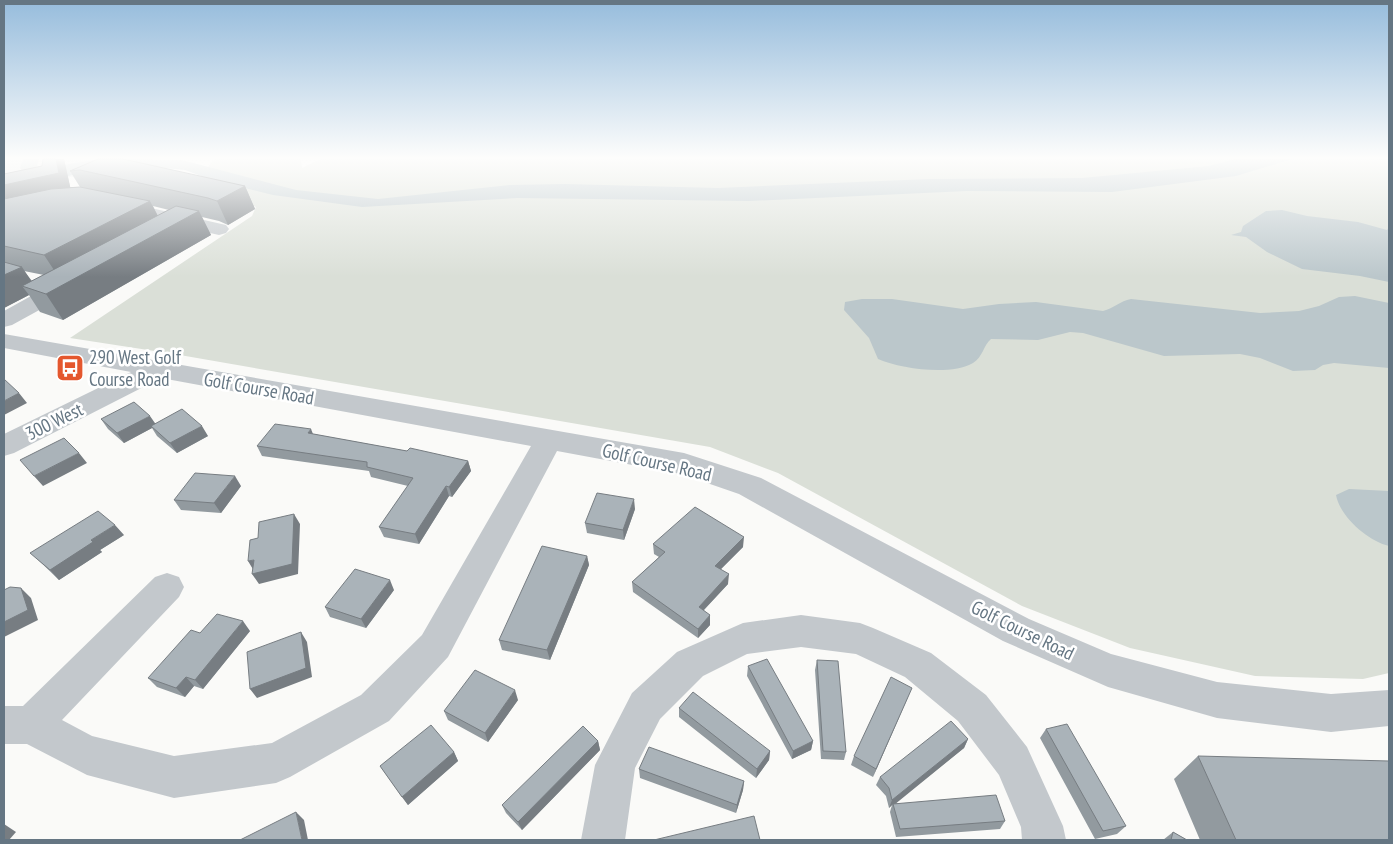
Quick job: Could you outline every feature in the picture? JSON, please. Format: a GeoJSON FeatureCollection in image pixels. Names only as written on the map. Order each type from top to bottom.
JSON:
{"type":"FeatureCollection","features":[{"type":"Feature","properties":{"kind":"street"},"geometry":{"type":"LineString","coordinates":[[102,203],[219,229]]}},
{"type":"Feature","properties":{"kind":"street"},"geometry":{"type":"LineString","coordinates":[[158,236],[184,222]]}},
{"type":"Feature","properties":{"kind":"street"},"geometry":{"type":"LineString","coordinates":[[5,337],[71,284],[37,282]]}},
{"type":"Feature","properties":{"kind":"street","name":"Golf Course Road"},"geometry":{"type":"LineString","coordinates":[[5,337],[158,370],[684,464],[750,486],[1016,630],[1108,670],[1218,700],[1331,713],[1389,708]]}},
{"type":"Feature","properties":{"kind":"street","name":"300 West"},"geometry":{"type":"LineString","coordinates":[[4,446],[158,370]]}},
{"type":"Feature","properties":{"kind":"street"},"geometry":{"type":"LineString","coordinates":[[167,587],[17,725],[87,755],[174,777],[276,763],[375,708],[435,646],[549,439]]}},
{"type":"Feature","properties":{"kind":"street"},"geometry":{"type":"LineString","coordinates":[[603,840],[615,765],[646,706],[690,664],[743,639],[800,630],[860,639],[918,665],[972,708],[1013,761],[1042,826],[1044,840]]}},
{"type":"Feature","properties":{"kind":"shaded area"},"geometry":{"type":"Polygon","coordinates":[[[234,198],[1389,198],[1389,673],[1363,679],[1255,676],[1130,648],[1022,606],[778,473],[710,447],[174,354],[70,338],[252,216],[256,207],[234,198]]]}},
{"type":"Feature","properties":{"kind":"shaded area"},"geometry":{"type":"Polygon","coordinates":[[[298,198],[510,198],[362,207],[298,198]]]}},
{"type":"Feature","properties":{"kind":"shaded area"},"geometry":{"type":"Polygon","coordinates":[[[547,198],[806,198],[749,201],[547,198]]]}},
{"type":"Feature","properties":{"kind":"shaded area"},"geometry":{"type":"Polygon","coordinates":[[[1282,210],[1307,216],[1358,222],[1387,230],[1389,227],[1389,282],[1360,276],[1302,269],[1267,252],[1246,237],[1231,235],[1241,232],[1243,226],[1266,211],[1282,210]]]}},
{"type":"Feature","properties":{"kind":"shaded area"},"geometry":{"type":"Polygon","coordinates":[[[1355,296],[1389,303],[1389,368],[1334,363],[1323,365],[1315,370],[1293,371],[1260,358],[1240,354],[1164,356],[1083,333],[1070,332],[1038,340],[991,339],[979,358],[973,363],[952,369],[926,370],[899,366],[878,359],[869,338],[844,310],[845,302],[862,299],[892,299],[963,309],[999,304],[1036,302],[1103,311],[1131,299],[1260,313],[1299,311],[1319,306],[1339,297],[1355,296]]]}},
{"type":"Feature","properties":{"kind":"shaded area"},"geometry":{"type":"Polygon","coordinates":[[[1349,489],[1389,491],[1389,546],[1372,539],[1356,527],[1343,512],[1336,495],[1349,489]]]}},
{"type":"Feature","properties":{"kind":"building"},"geometry":{"type":"Polygon","coordinates":[[[137,198],[150,201],[44,255],[4,246],[4,199],[137,198]]]}},
{"type":"Feature","properties":{"kind":"building"},"geometry":{"type":"Polygon","coordinates":[[[209,198],[222,198],[217,201],[209,198]]]}},
{"type":"Feature","properties":{"kind":"building"},"geometry":{"type":"Polygon","coordinates":[[[176,206],[199,211],[46,294],[22,286],[176,206]]]}},
{"type":"Feature","properties":{"kind":"building"},"geometry":{"type":"Polygon","coordinates":[[[4,262],[22,267],[4,275],[4,262]]]}},
{"type":"Feature","properties":{"kind":"building"},"geometry":{"type":"Polygon","coordinates":[[[4,379],[19,393],[4,401],[4,379]]]}},
{"type":"Feature","properties":{"kind":"building"},"geometry":{"type":"Polygon","coordinates":[[[134,402],[150,416],[117,433],[101,419],[134,402]]]}},
{"type":"Feature","properties":{"kind":"building"},"geometry":{"type":"Polygon","coordinates":[[[182,409],[202,426],[170,443],[151,426],[182,409]]]}},
{"type":"Feature","properties":{"kind":"building"},"geometry":{"type":"Polygon","coordinates":[[[275,424],[311,429],[308,433],[407,451],[410,448],[468,461],[449,487],[446,486],[415,534],[379,527],[413,478],[367,467],[367,462],[257,446],[275,424]]]}},
{"type":"Feature","properties":{"kind":"building"},"geometry":{"type":"Polygon","coordinates":[[[64,438],[79,453],[34,476],[20,460],[64,438]]]}},
{"type":"Feature","properties":{"kind":"building"},"geometry":{"type":"Polygon","coordinates":[[[195,473],[235,476],[214,503],[174,500],[195,473]]]}},
{"type":"Feature","properties":{"kind":"building"},"geometry":{"type":"Polygon","coordinates":[[[597,493],[634,499],[623,530],[585,523],[597,493]]]}},
{"type":"Feature","properties":{"kind":"building"},"geometry":{"type":"Polygon","coordinates":[[[695,507],[744,537],[715,566],[729,574],[699,607],[710,615],[698,629],[632,582],[665,552],[653,544],[695,507]]]}},
{"type":"Feature","properties":{"kind":"building"},"geometry":{"type":"Polygon","coordinates":[[[98,511],[115,525],[50,570],[30,553],[98,511]]]}},
{"type":"Feature","properties":{"kind":"building"},"geometry":{"type":"Polygon","coordinates":[[[294,514],[292,564],[252,574],[254,560],[248,561],[250,540],[258,538],[259,522],[294,514]]]}},
{"type":"Feature","properties":{"kind":"building"},"geometry":{"type":"Polygon","coordinates":[[[542,546],[587,556],[547,650],[499,640],[542,546]]]}},
{"type":"Feature","properties":{"kind":"building"},"geometry":{"type":"Polygon","coordinates":[[[355,569],[390,580],[361,619],[325,607],[355,569]]]}},
{"type":"Feature","properties":{"kind":"building"},"geometry":{"type":"Polygon","coordinates":[[[10,587],[21,588],[28,610],[4,622],[4,590],[10,587]]]}},
{"type":"Feature","properties":{"kind":"building"},"geometry":{"type":"Polygon","coordinates":[[[217,614],[243,621],[195,680],[186,677],[176,688],[148,678],[191,630],[200,633],[217,614]]]}},
{"type":"Feature","properties":{"kind":"building"},"geometry":{"type":"Polygon","coordinates":[[[301,632],[306,668],[250,689],[247,652],[301,632]]]}},
{"type":"Feature","properties":{"kind":"building"},"geometry":{"type":"Polygon","coordinates":[[[767,659],[813,741],[793,751],[748,666],[767,659]]]}},
{"type":"Feature","properties":{"kind":"building"},"geometry":{"type":"Polygon","coordinates":[[[817,660],[838,661],[846,752],[823,751],[817,660]]]}},
{"type":"Feature","properties":{"kind":"building"},"geometry":{"type":"Polygon","coordinates":[[[475,670],[515,690],[485,733],[444,711],[475,670]]]}},
{"type":"Feature","properties":{"kind":"building"},"geometry":{"type":"Polygon","coordinates":[[[891,677],[912,688],[876,769],[854,756],[891,677]]]}},
{"type":"Feature","properties":{"kind":"building"},"geometry":{"type":"Polygon","coordinates":[[[693,692],[770,751],[757,769],[679,708],[693,692]]]}},
{"type":"Feature","properties":{"kind":"building"},"geometry":{"type":"Polygon","coordinates":[[[951,721],[968,739],[892,800],[889,788],[880,777],[951,721]]]}},
{"type":"Feature","properties":{"kind":"building"},"geometry":{"type":"Polygon","coordinates":[[[1067,724],[1126,826],[1103,831],[1046,729],[1067,724]]]}},
{"type":"Feature","properties":{"kind":"building"},"geometry":{"type":"Polygon","coordinates":[[[431,725],[454,752],[402,797],[380,766],[431,725]]]}},
{"type":"Feature","properties":{"kind":"building"},"geometry":{"type":"Polygon","coordinates":[[[583,726],[598,741],[518,822],[502,805],[583,726]]]}},
{"type":"Feature","properties":{"kind":"building"},"geometry":{"type":"Polygon","coordinates":[[[649,747],[744,781],[737,805],[639,769],[649,747]]]}},
{"type":"Feature","properties":{"kind":"building"},"geometry":{"type":"Polygon","coordinates":[[[1198,756],[1389,761],[1389,840],[1236,840],[1198,756]]]}},
{"type":"Feature","properties":{"kind":"building"},"geometry":{"type":"Polygon","coordinates":[[[996,795],[1005,821],[900,829],[893,804],[996,795]]]}},
{"type":"Feature","properties":{"kind":"building"},"geometry":{"type":"Polygon","coordinates":[[[296,812],[302,840],[240,840],[296,812]]]}},
{"type":"Feature","properties":{"kind":"building"},"geometry":{"type":"Polygon","coordinates":[[[754,816],[760,840],[654,840],[754,816]]]}},
{"type":"Feature","properties":{"kind":"building"},"geometry":{"type":"Polygon","coordinates":[[[1173,832],[1187,840],[1171,840],[1173,832]]]}},
{"type":"Feature","properties":{"kind":"place","name":"290 West Golf Course Road"},"geometry":{"type":"Point","coordinates":[70,368]}}]}
